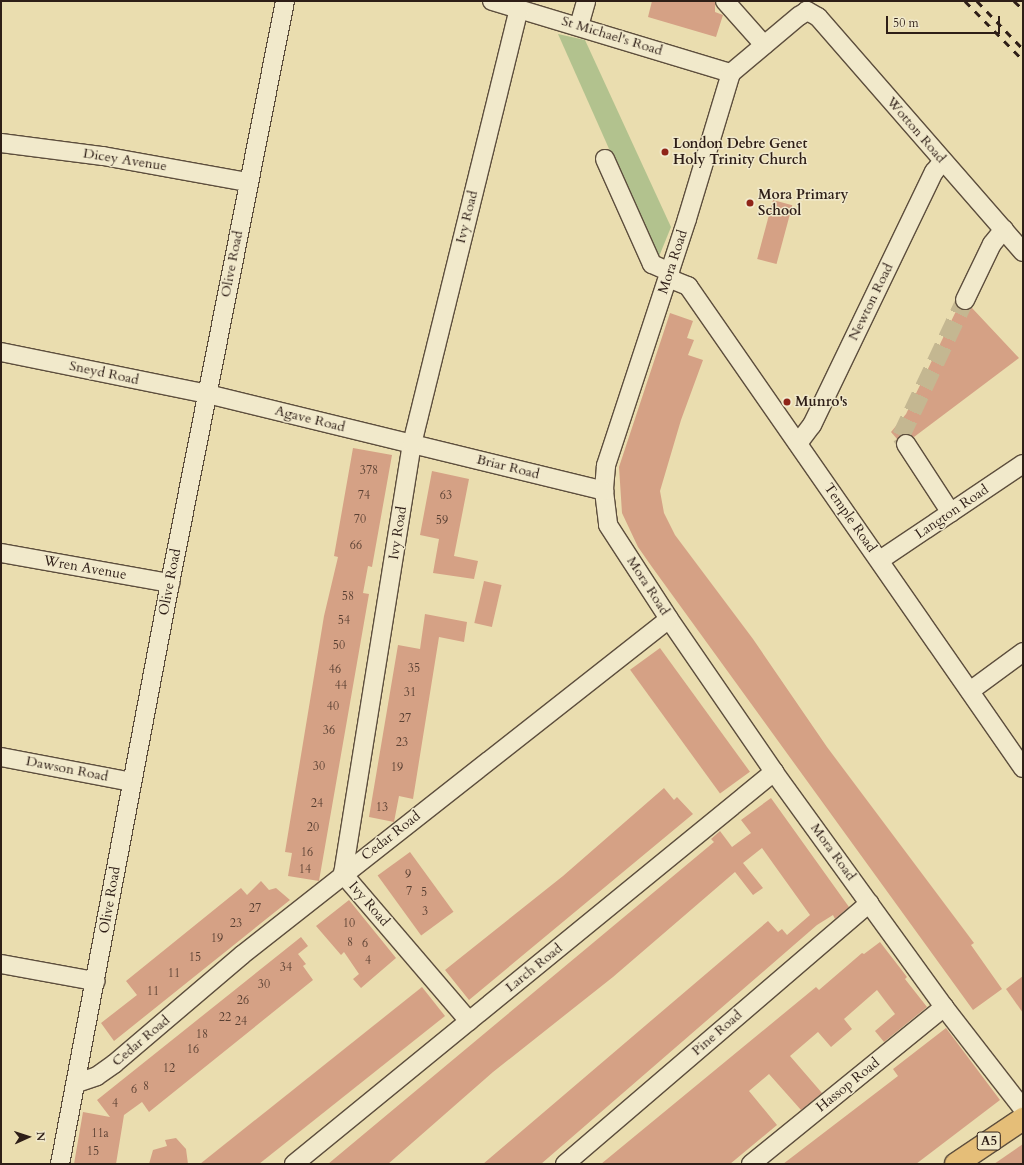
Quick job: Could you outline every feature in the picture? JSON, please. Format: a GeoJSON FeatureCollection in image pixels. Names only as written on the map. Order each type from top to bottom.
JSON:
{"type":"FeatureCollection","features":[{"type":"Feature","properties":{"kind":"main road","name":"A5"},"geometry":{"type":"LineString","coordinates":[[956,1164],[1023,1119]]}},
{"type":"Feature","properties":{"kind":"street","name":"Olive Road"},"geometry":{"type":"LineString","coordinates":[[60,1164],[77,1083],[170,583],[284,1]]}},
{"type":"Feature","properties":{"kind":"street","name":"St Michael's Road"},"geometry":{"type":"LineString","coordinates":[[492,1],[731,73]]}},
{"type":"Feature","properties":{"kind":"street"},"geometry":{"type":"LineString","coordinates":[[579,26],[586,1]]}},
{"type":"Feature","properties":{"kind":"street"},"geometry":{"type":"LineString","coordinates":[[725,1],[764,45],[731,73]]}},
{"type":"Feature","properties":{"kind":"street","name":"Ivy Road"},"geometry":{"type":"LineString","coordinates":[[469,1021],[343,874],[412,444],[519,9]]}},
{"type":"Feature","properties":{"kind":"street","name":"Wotton Road"},"geometry":{"type":"LineString","coordinates":[[764,45],[807,12],[818,17],[1023,252]]}},
{"type":"Feature","properties":{"kind":"street","name":"Mora Road"},"geometry":{"type":"LineString","coordinates":[[731,73],[669,275],[606,466],[604,491],[608,526],[669,619],[774,772],[944,1007],[1023,1109]]}},
{"type":"Feature","properties":{"kind":"street","name":"Dicey Avenue"},"geometry":{"type":"LineString","coordinates":[[1,143],[104,156],[248,182]]}},
{"type":"Feature","properties":{"kind":"street","name":"Temple Road"},"geometry":{"type":"LineString","coordinates":[[605,159],[652,264],[688,286],[748,374],[799,442],[1023,768]]}},
{"type":"Feature","properties":{"kind":"street","name":"Newton Road"},"geometry":{"type":"LineString","coordinates":[[799,442],[812,424],[934,172],[943,161]]}},
{"type":"Feature","properties":{"kind":"street"},"geometry":{"type":"LineString","coordinates":[[965,300],[992,244],[1004,229]]}},
{"type":"Feature","properties":{"kind":"street","name":"Sneyd Road"},"geometry":{"type":"LineString","coordinates":[[1,352],[207,394]]}},
{"type":"Feature","properties":{"kind":"street","name":"Agave Road"},"geometry":{"type":"LineString","coordinates":[[207,394],[412,444]]}},
{"type":"Feature","properties":{"kind":"street","name":"Briar Road"},"geometry":{"type":"LineString","coordinates":[[412,444],[604,491]]}},
{"type":"Feature","properties":{"kind":"street"},"geometry":{"type":"LineString","coordinates":[[906,444],[951,513]]}},
{"type":"Feature","properties":{"kind":"street","name":"Langton Road"},"geometry":{"type":"LineString","coordinates":[[880,560],[1023,464]]}},
{"type":"Feature","properties":{"kind":"street","name":"Wren Avenue"},"geometry":{"type":"LineString","coordinates":[[1,553],[170,583]]}},
{"type":"Feature","properties":{"kind":"street","name":"Cedar Road"},"geometry":{"type":"LineString","coordinates":[[77,1083],[97,1076],[114,1064],[242,955],[343,874],[669,619]]}},
{"type":"Feature","properties":{"kind":"street"},"geometry":{"type":"LineString","coordinates":[[970,691],[1023,652]]}},
{"type":"Feature","properties":{"kind":"street","name":"Dawson Road"},"geometry":{"type":"LineString","coordinates":[[1,757],[132,782]]}},
{"type":"Feature","properties":{"kind":"street","name":"Larch Road"},"geometry":{"type":"LineString","coordinates":[[294,1164],[774,772]]}},
{"type":"Feature","properties":{"kind":"street","name":"Pine Road"},"geometry":{"type":"LineString","coordinates":[[565,1164],[870,903]]}},
{"type":"Feature","properties":{"kind":"street"},"geometry":{"type":"LineString","coordinates":[[1,964],[95,981]]}},
{"type":"Feature","properties":{"kind":"street","name":"Hassop Road"},"geometry":{"type":"LineString","coordinates":[[751,1164],[944,1007]]}},
{"type":"Feature","properties":{"kind":"green space"},"geometry":{"type":"Polygon","coordinates":[[[558,34],[585,40],[671,227],[658,259],[558,34]]]}},
{"type":"Feature","properties":{"kind":"building"},"geometry":{"type":"Polygon","coordinates":[[[652,1],[715,1],[715,12],[723,15],[716,37],[648,17],[652,1]]]}},
{"type":"Feature","properties":{"kind":"building"},"geometry":{"type":"Polygon","coordinates":[[[773,200],[792,205],[777,264],[757,259],[773,200]]]}},
{"type":"Feature","properties":{"kind":"building"},"geometry":{"type":"Polygon","coordinates":[[[958,307],[965,310],[972,308],[1019,358],[914,437],[905,434],[897,439],[891,432],[906,414],[958,307]]]}},
{"type":"Feature","properties":{"kind":"building"},"geometry":{"type":"Polygon","coordinates":[[[670,313],[693,321],[687,338],[694,340],[688,355],[703,360],[681,420],[660,491],[664,513],[675,535],[753,639],[827,747],[974,943],[971,945],[1002,989],[973,1010],[652,567],[638,547],[622,513],[619,467],[670,313]]]}},
{"type":"Feature","properties":{"kind":"building"},"geometry":{"type":"Polygon","coordinates":[[[353,448],[392,455],[372,567],[368,566],[363,593],[369,594],[319,881],[288,876],[292,853],[285,852],[324,616],[338,557],[334,556],[353,448]]]}},
{"type":"Feature","properties":{"kind":"building"},"geometry":{"type":"Polygon","coordinates":[[[432,471],[469,479],[454,556],[478,561],[474,579],[433,573],[439,539],[420,535],[432,471]]]}},
{"type":"Feature","properties":{"kind":"building"},"geometry":{"type":"Polygon","coordinates":[[[484,581],[502,585],[492,627],[474,623],[484,581]]]}},
{"type":"Feature","properties":{"kind":"building"},"geometry":{"type":"Polygon","coordinates":[[[425,614],[467,622],[464,642],[439,637],[413,799],[399,796],[394,822],[369,817],[398,645],[420,649],[425,614]]]}},
{"type":"Feature","properties":{"kind":"building"},"geometry":{"type":"Polygon","coordinates":[[[660,648],[750,772],[720,794],[630,670],[660,648]]]}},
{"type":"Feature","properties":{"kind":"building"},"geometry":{"type":"Polygon","coordinates":[[[664,788],[674,800],[677,797],[693,814],[469,1000],[445,970],[563,876],[664,788]]]}},
{"type":"Feature","properties":{"kind":"building"},"geometry":{"type":"Polygon","coordinates":[[[771,798],[849,907],[835,919],[833,915],[817,925],[541,1164],[483,1164],[768,921],[778,932],[782,929],[787,935],[810,915],[762,848],[743,863],[763,888],[753,895],[735,872],[613,977],[493,1072],[388,1164],[328,1164],[714,842],[711,839],[720,831],[732,847],[751,833],[741,820],[771,798]]]}},
{"type":"Feature","properties":{"kind":"building"},"geometry":{"type":"Polygon","coordinates":[[[410,852],[453,912],[421,935],[378,876],[410,852]]]}},
{"type":"Feature","properties":{"kind":"building"},"geometry":{"type":"Polygon","coordinates":[[[261,881],[269,890],[276,888],[290,900],[114,1041],[101,1023],[137,995],[126,981],[241,888],[247,895],[261,881]]]}},
{"type":"Feature","properties":{"kind":"building"},"geometry":{"type":"Polygon","coordinates":[[[349,900],[396,958],[361,988],[353,979],[359,974],[344,952],[341,955],[316,926],[349,900]]]}},
{"type":"Feature","properties":{"kind":"building"},"geometry":{"type":"Polygon","coordinates":[[[301,937],[308,946],[298,954],[306,964],[303,966],[313,980],[149,1112],[142,1102],[124,1115],[116,1164],[74,1164],[83,1112],[110,1117],[97,1100],[301,937]]]}},
{"type":"Feature","properties":{"kind":"building"},"geometry":{"type":"Polygon","coordinates":[[[880,942],[907,977],[905,979],[927,1007],[884,1042],[875,1031],[895,1014],[877,990],[844,1019],[852,1029],[831,1047],[818,1032],[790,1056],[822,1093],[801,1110],[769,1074],[749,1091],[777,1125],[730,1164],[601,1164],[816,987],[819,990],[862,953],[864,954],[880,942]]]}},
{"type":"Feature","properties":{"kind":"building"},"geometry":{"type":"Polygon","coordinates":[[[1023,976],[1023,1013],[1006,989],[1023,976]]]}},
{"type":"Feature","properties":{"kind":"building"},"geometry":{"type":"Polygon","coordinates":[[[422,987],[445,1016],[259,1164],[200,1164],[422,987]]]}},
{"type":"Feature","properties":{"kind":"building"},"geometry":{"type":"Polygon","coordinates":[[[946,1028],[1000,1100],[916,1164],[783,1164],[898,1076],[893,1069],[946,1028]]]}},
{"type":"Feature","properties":{"kind":"building"},"geometry":{"type":"Polygon","coordinates":[[[176,1138],[186,1149],[188,1164],[149,1164],[153,1150],[167,1146],[165,1140],[176,1138]]]}},
{"type":"Feature","properties":{"kind":"building"},"geometry":{"type":"Polygon","coordinates":[[[1023,1144],[1023,1164],[994,1164],[1023,1144]]]}},
{"type":"Feature","properties":{"kind":"tunnel"},"geometry":{"type":"LineString","coordinates":[[906,444],[901,436],[965,300]]}},
{"type":"Feature","properties":{"kind":"railway"},"geometry":{"type":"LineString","coordinates":[[965,1],[1023,60]]}},
{"type":"Feature","properties":{"kind":"railway"},"geometry":{"type":"LineString","coordinates":[[977,1],[1023,49]]}},
{"type":"Feature","properties":{"kind":"railway"},"geometry":{"type":"LineString","coordinates":[[1014,1],[1023,9]]}},
{"type":"Feature","properties":{"kind":"place","name":"London Debre Genet Holy Trinity Church"},"geometry":{"type":"Point","coordinates":[665,152]}},
{"type":"Feature","properties":{"kind":"place","name":"Mora Primary School"},"geometry":{"type":"Point","coordinates":[750,203]}},
{"type":"Feature","properties":{"kind":"place","name":"Munro's"},"geometry":{"type":"Point","coordinates":[787,402]}}]}
